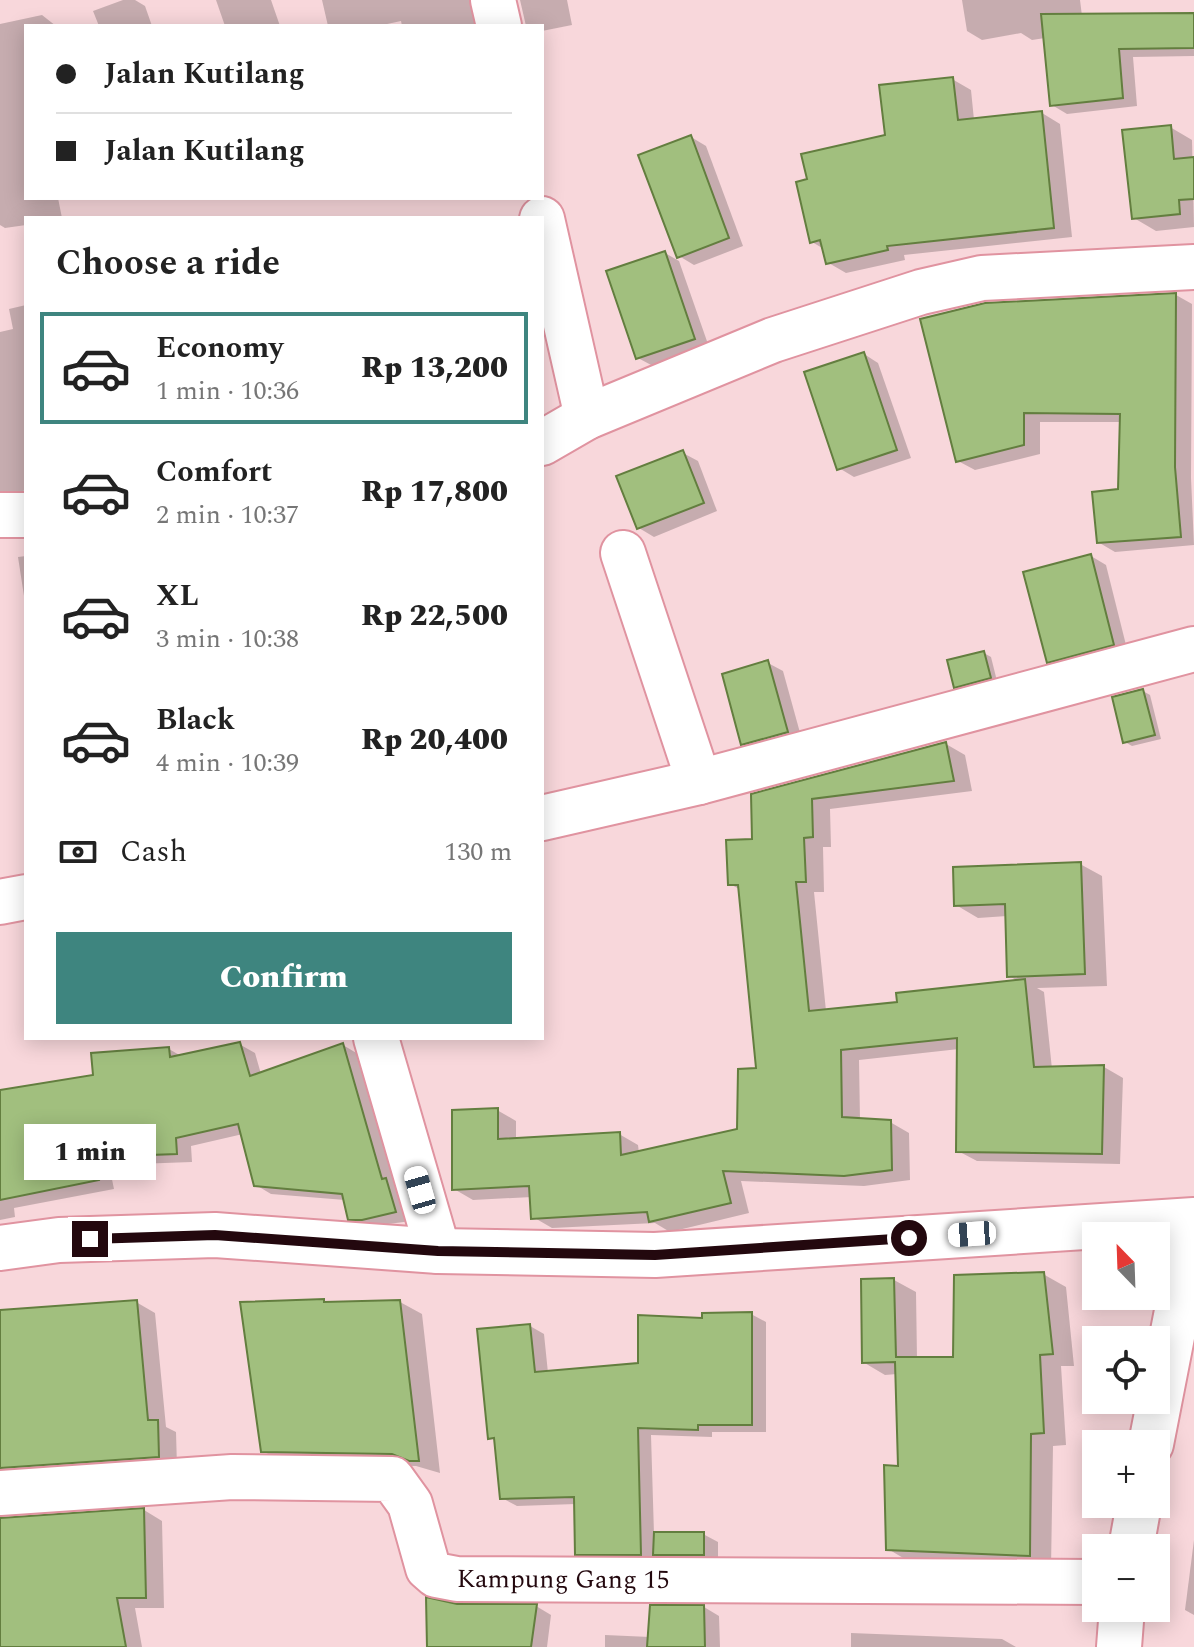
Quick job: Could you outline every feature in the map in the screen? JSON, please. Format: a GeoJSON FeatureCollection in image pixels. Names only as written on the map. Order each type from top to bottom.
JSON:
{"type":"FeatureCollection","features":[{"type":"Feature","properties":{"kind":"street"},"geometry":{"type":"LineString","coordinates":[[493,0],[499,24]]}},
{"type":"Feature","properties":{"kind":"street"},"geometry":{"type":"LineString","coordinates":[[544,228],[587,417]]}},
{"type":"Feature","properties":{"kind":"street"},"geometry":{"type":"LineString","coordinates":[[544,442],[587,417],[773,340],[921,292],[982,278],[1194,267]]}},
{"type":"Feature","properties":{"kind":"street"},"geometry":{"type":"LineString","coordinates":[[0,515],[24,515]]}},
{"type":"Feature","properties":{"kind":"street"},"geometry":{"type":"LineString","coordinates":[[623,553],[699,782]]}},
{"type":"Feature","properties":{"kind":"street"},"geometry":{"type":"LineString","coordinates":[[544,818],[699,782],[1194,649]]}},
{"type":"Feature","properties":{"kind":"street"},"geometry":{"type":"LineString","coordinates":[[0,902],[24,897]]}},
{"type":"Feature","properties":{"kind":"street"},"geometry":{"type":"LineString","coordinates":[[377,1040],[438,1251]]}},
{"type":"Feature","properties":{"kind":"street"},"geometry":{"type":"LineString","coordinates":[[0,1248],[59,1240],[215,1235],[438,1251],[655,1255],[1194,1222],[1183,1328],[1155,1430]]}},
{"type":"Feature","properties":{"kind":"street","name":"Kampung Gang 15"},"geometry":{"type":"LineString","coordinates":[[0,1493],[232,1477],[392,1479],[410,1504],[428,1568],[436,1575],[457,1579],[1082,1582]]}},
{"type":"Feature","properties":{"kind":"street"},"geometry":{"type":"LineString","coordinates":[[1119,1647],[1121,1622]]}},
{"type":"Feature","properties":{"kind":"building"},"geometry":{"type":"Polygon","coordinates":[[[1194,13],[1194,48],[1119,49],[1123,98],[1050,106],[1041,14],[1194,13]]]}},
{"type":"Feature","properties":{"kind":"building"},"geometry":{"type":"Polygon","coordinates":[[[953,77],[958,120],[1042,111],[1054,228],[887,246],[888,250],[826,264],[820,240],[810,243],[796,182],[807,179],[801,154],[885,135],[879,85],[953,77]]]}},
{"type":"Feature","properties":{"kind":"building"},"geometry":{"type":"Polygon","coordinates":[[[1171,125],[1174,159],[1194,157],[1194,199],[1179,200],[1180,214],[1132,219],[1122,130],[1171,125]]]}},
{"type":"Feature","properties":{"kind":"building"},"geometry":{"type":"Polygon","coordinates":[[[691,135],[729,238],[677,258],[638,155],[691,135]]]}},
{"type":"Feature","properties":{"kind":"building"},"geometry":{"type":"Polygon","coordinates":[[[665,251],[695,339],[636,359],[606,271],[665,251]]]}},
{"type":"Feature","properties":{"kind":"building"},"geometry":{"type":"Polygon","coordinates":[[[1176,293],[1175,467],[1181,537],[1097,543],[1092,492],[1118,489],[1120,414],[1024,413],[1024,445],[956,462],[920,319],[985,303],[1176,293]]]}},
{"type":"Feature","properties":{"kind":"building"},"geometry":{"type":"Polygon","coordinates":[[[864,352],[897,450],[837,470],[804,372],[864,352]]]}},
{"type":"Feature","properties":{"kind":"building"},"geometry":{"type":"Polygon","coordinates":[[[683,450],[704,503],[637,529],[616,476],[683,450]]]}},
{"type":"Feature","properties":{"kind":"building"},"geometry":{"type":"Polygon","coordinates":[[[1091,554],[1114,645],[1047,663],[1023,572],[1091,554]]]}},
{"type":"Feature","properties":{"kind":"building"},"geometry":{"type":"Polygon","coordinates":[[[984,651],[991,678],[954,688],[947,660],[984,651]]]}},
{"type":"Feature","properties":{"kind":"building"},"geometry":{"type":"Polygon","coordinates":[[[768,660],[788,732],[741,745],[722,674],[768,660]]]}},
{"type":"Feature","properties":{"kind":"building"},"geometry":{"type":"Polygon","coordinates":[[[1143,689],[1155,735],[1123,743],[1112,697],[1143,689]]]}},
{"type":"Feature","properties":{"kind":"building"},"geometry":{"type":"Polygon","coordinates":[[[946,742],[954,781],[812,799],[813,837],[804,838],[806,882],[796,882],[809,1011],[897,1002],[896,993],[1025,979],[1034,1067],[1104,1065],[1102,1154],[956,1152],[957,1038],[841,1050],[842,1117],[891,1120],[892,1170],[844,1176],[723,1171],[731,1203],[649,1222],[647,1212],[531,1219],[529,1186],[452,1190],[452,1110],[498,1108],[498,1139],[620,1132],[621,1155],[737,1129],[738,1069],[756,1068],[738,885],[728,885],[726,840],[752,839],[751,794],[946,742]]]}},
{"type":"Feature","properties":{"kind":"building"},"geometry":{"type":"Polygon","coordinates":[[[1081,862],[1085,974],[1007,977],[1005,904],[954,906],[953,867],[1081,862]]]}},
{"type":"Feature","properties":{"kind":"building"},"geometry":{"type":"Polygon","coordinates":[[[240,1042],[250,1076],[343,1043],[382,1179],[386,1178],[396,1212],[348,1220],[342,1194],[254,1186],[238,1124],[176,1138],[177,1154],[95,1157],[99,1180],[0,1200],[0,1090],[93,1075],[91,1053],[169,1047],[170,1057],[240,1042]]]}},
{"type":"Feature","properties":{"kind":"building"},"geometry":{"type":"Polygon","coordinates":[[[1044,1272],[1053,1354],[1040,1355],[1044,1433],[1031,1434],[1030,1556],[886,1550],[884,1465],[898,1466],[895,1362],[862,1363],[861,1279],[894,1278],[896,1357],[953,1357],[954,1275],[1044,1272]]]}},
{"type":"Feature","properties":{"kind":"building"},"geometry":{"type":"Polygon","coordinates":[[[324,1299],[324,1302],[400,1300],[419,1461],[409,1461],[392,1454],[261,1452],[240,1302],[324,1299]]]}},
{"type":"Feature","properties":{"kind":"building"},"geometry":{"type":"Polygon","coordinates":[[[137,1300],[148,1420],[158,1420],[159,1457],[0,1468],[0,1310],[137,1300]]]}},
{"type":"Feature","properties":{"kind":"building"},"geometry":{"type":"Polygon","coordinates":[[[752,1312],[752,1425],[698,1425],[698,1430],[638,1428],[641,1555],[575,1555],[574,1497],[500,1499],[494,1438],[488,1439],[477,1329],[530,1324],[535,1372],[638,1363],[638,1315],[702,1318],[702,1313],[752,1312]]]}},
{"type":"Feature","properties":{"kind":"building"},"geometry":{"type":"Polygon","coordinates":[[[144,1508],[146,1598],[117,1598],[126,1647],[0,1647],[0,1518],[144,1508]]]}},
{"type":"Feature","properties":{"kind":"building"},"geometry":{"type":"Polygon","coordinates":[[[654,1532],[704,1532],[704,1555],[653,1555],[654,1532]]]}},
{"type":"Feature","properties":{"kind":"building"},"geometry":{"type":"Polygon","coordinates":[[[426,1597],[457,1604],[537,1604],[531,1647],[427,1647],[426,1597]]]}},
{"type":"Feature","properties":{"kind":"building"},"geometry":{"type":"Polygon","coordinates":[[[650,1605],[704,1605],[705,1647],[647,1647],[650,1605]]]}},
{"type":"Feature","properties":{"kind":"route"},"geometry":{"type":"LineString","coordinates":[[90,1239],[215,1235],[438,1251],[655,1255],[909,1238]]}}]}
